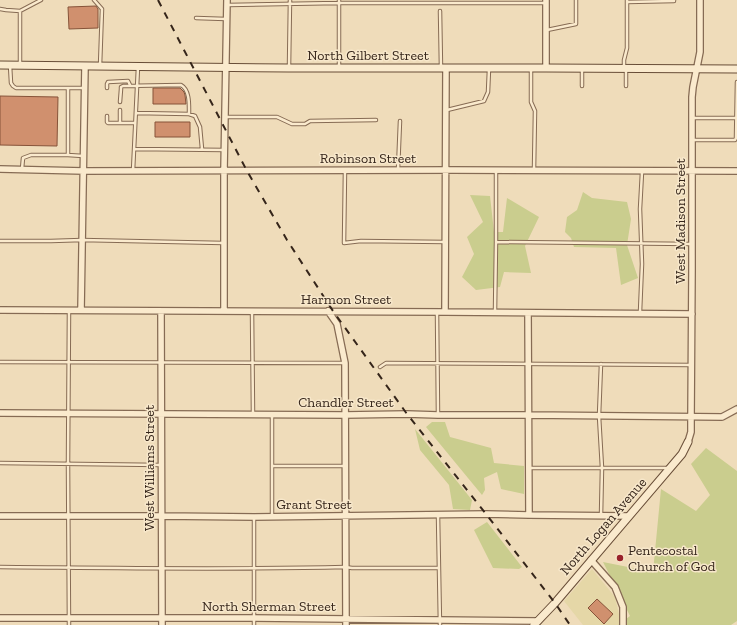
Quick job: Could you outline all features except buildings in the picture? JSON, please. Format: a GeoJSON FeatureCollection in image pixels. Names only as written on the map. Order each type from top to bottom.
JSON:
{"type":"FeatureCollection","features":[{"type":"Feature","properties":{"kind":"main road","name":"North Gilbert Street"},"geometry":{"type":"LineString","coordinates":[[0,65],[288,68],[737,69]]}},
{"type":"Feature","properties":{"kind":"main road","name":"North Logan Avenue"},"geometry":{"type":"LineString","coordinates":[[536,623],[555,603],[682,454],[688,442]]}},
{"type":"Feature","properties":{"kind":"street","name":"West Madison Street"},"geometry":{"type":"LineString","coordinates":[[688,442],[691,432],[692,118],[693,87],[700,52],[700,0]]}},
{"type":"Feature","properties":{"kind":"street"},"geometry":{"type":"LineString","coordinates":[[224,310],[224,170],[227,2]]}},
{"type":"Feature","properties":{"kind":"street"},"geometry":{"type":"LineString","coordinates":[[546,2],[546,68]]}},
{"type":"Feature","properties":{"kind":"street"},"geometry":{"type":"LineString","coordinates":[[81,310],[85,66]]}},
{"type":"Feature","properties":{"kind":"street"},"geometry":{"type":"LineString","coordinates":[[443,68],[446,110],[445,312]]}},
{"type":"Feature","properties":{"kind":"street","name":"Robinson Street"},"geometry":{"type":"LineString","coordinates":[[0,169],[84,171],[737,171]]}},
{"type":"Feature","properties":{"kind":"street","name":"Harmon Street"},"geometry":{"type":"LineString","coordinates":[[0,310],[224,310],[692,314]]}},
{"type":"Feature","properties":{"kind":"street","name":"West Williams Street"},"geometry":{"type":"LineString","coordinates":[[161,311],[162,625]]}},
{"type":"Feature","properties":{"kind":"street"},"geometry":{"type":"LineString","coordinates":[[328,311],[338,324],[345,363],[346,622]]}},
{"type":"Feature","properties":{"kind":"street"},"geometry":{"type":"LineString","coordinates":[[528,313],[529,515]]}},
{"type":"Feature","properties":{"kind":"street"},"geometry":{"type":"LineString","coordinates":[[691,416],[722,417],[737,409]]}},
{"type":"Feature","properties":{"kind":"street","name":"Chandler Street"},"geometry":{"type":"LineString","coordinates":[[0,413],[691,416]]}},
{"type":"Feature","properties":{"kind":"street","name":"Grant Street"},"geometry":{"type":"LineString","coordinates":[[0,516],[254,517],[438,514],[628,516]]}},
{"type":"Feature","properties":{"kind":"street"},"geometry":{"type":"LineString","coordinates":[[592,560],[615,587],[624,607],[623,625]]}},
{"type":"Feature","properties":{"kind":"street","name":"North Sherman Street"},"geometry":{"type":"LineString","coordinates":[[0,618],[254,618],[346,622],[536,623]]}},
{"type":"Feature","properties":{"kind":"lane"},"geometry":{"type":"LineString","coordinates":[[0,9],[20,11],[41,0]]}},
{"type":"Feature","properties":{"kind":"lane"},"geometry":{"type":"LineString","coordinates":[[94,0],[102,9],[100,66]]}},
{"type":"Feature","properties":{"kind":"lane"},"geometry":{"type":"LineString","coordinates":[[288,68],[290,0]]}},
{"type":"Feature","properties":{"kind":"lane"},"geometry":{"type":"LineString","coordinates":[[546,30],[576,24],[576,0]]}},
{"type":"Feature","properties":{"kind":"lane"},"geometry":{"type":"LineString","coordinates":[[626,86],[624,60],[627,48],[627,1],[674,0]]}},
{"type":"Feature","properties":{"kind":"lane"},"geometry":{"type":"LineString","coordinates":[[227,2],[290,4],[339,2],[546,2]]}},
{"type":"Feature","properties":{"kind":"lane"},"geometry":{"type":"LineString","coordinates":[[339,2],[339,68]]}},
{"type":"Feature","properties":{"kind":"lane"},"geometry":{"type":"LineString","coordinates":[[440,10],[443,68]]}},
{"type":"Feature","properties":{"kind":"lane"},"geometry":{"type":"LineString","coordinates":[[20,11],[20,65]]}},
{"type":"Feature","properties":{"kind":"lane"},"geometry":{"type":"LineString","coordinates":[[196,18],[227,19]]}},
{"type":"Feature","properties":{"kind":"lane"},"geometry":{"type":"LineString","coordinates":[[10,65],[11,83],[16,88],[85,88]]}},
{"type":"Feature","properties":{"kind":"lane"},"geometry":{"type":"LineString","coordinates":[[133,171],[138,66]]}},
{"type":"Feature","properties":{"kind":"lane"},"geometry":{"type":"LineString","coordinates":[[446,110],[484,101],[488,92],[489,68]]}},
{"type":"Feature","properties":{"kind":"lane"},"geometry":{"type":"LineString","coordinates":[[532,68],[531,102],[535,111],[534,170]]}},
{"type":"Feature","properties":{"kind":"lane"},"geometry":{"type":"LineString","coordinates":[[582,68],[582,86]]}},
{"type":"Feature","properties":{"kind":"lane"},"geometry":{"type":"LineString","coordinates":[[107,88],[108,82],[128,81],[130,86]]}},
{"type":"Feature","properties":{"kind":"lane"},"geometry":{"type":"LineString","coordinates":[[692,140],[735,140],[737,82]]}},
{"type":"Feature","properties":{"kind":"lane"},"geometry":{"type":"LineString","coordinates":[[120,102],[121,87],[123,86],[181,85],[184,86],[186,90],[189,114]]}},
{"type":"Feature","properties":{"kind":"lane"},"geometry":{"type":"LineString","coordinates":[[68,88],[68,155]]}},
{"type":"Feature","properties":{"kind":"lane"},"geometry":{"type":"LineString","coordinates":[[120,110],[120,123]]}},
{"type":"Feature","properties":{"kind":"lane"},"geometry":{"type":"LineString","coordinates":[[136,113],[189,114],[195,116],[200,127],[202,149]]}},
{"type":"Feature","properties":{"kind":"lane"},"geometry":{"type":"LineString","coordinates":[[107,116],[108,123],[135,123]]}},
{"type":"Feature","properties":{"kind":"lane"},"geometry":{"type":"LineString","coordinates":[[225,117],[277,117],[292,124],[305,124],[310,121],[376,120]]}},
{"type":"Feature","properties":{"kind":"lane"},"geometry":{"type":"LineString","coordinates":[[692,118],[736,118]]}},
{"type":"Feature","properties":{"kind":"lane"},"geometry":{"type":"LineString","coordinates":[[398,170],[400,121]]}},
{"type":"Feature","properties":{"kind":"lane"},"geometry":{"type":"LineString","coordinates":[[134,149],[225,150]]}},
{"type":"Feature","properties":{"kind":"lane"},"geometry":{"type":"LineString","coordinates":[[22,169],[23,158],[31,155],[83,156]]}},
{"type":"Feature","properties":{"kind":"lane"},"geometry":{"type":"LineString","coordinates":[[345,170],[344,243],[361,241],[445,242]]}},
{"type":"Feature","properties":{"kind":"lane"},"geometry":{"type":"LineString","coordinates":[[495,313],[496,170]]}},
{"type":"Feature","properties":{"kind":"lane"},"geometry":{"type":"LineString","coordinates":[[640,314],[642,264],[640,209],[642,171]]}},
{"type":"Feature","properties":{"kind":"lane"},"geometry":{"type":"LineString","coordinates":[[0,241],[82,240],[224,243]]}},
{"type":"Feature","properties":{"kind":"lane"},"geometry":{"type":"LineString","coordinates":[[496,242],[692,244]]}},
{"type":"Feature","properties":{"kind":"lane"},"geometry":{"type":"LineString","coordinates":[[69,625],[68,464],[70,310]]}},
{"type":"Feature","properties":{"kind":"lane"},"geometry":{"type":"LineString","coordinates":[[252,311],[253,414]]}},
{"type":"Feature","properties":{"kind":"lane"},"geometry":{"type":"LineString","coordinates":[[437,312],[438,415]]}},
{"type":"Feature","properties":{"kind":"lane"},"geometry":{"type":"LineString","coordinates":[[0,362],[345,363]]}},
{"type":"Feature","properties":{"kind":"lane"},"geometry":{"type":"LineString","coordinates":[[380,368],[386,363],[691,366]]}},
{"type":"Feature","properties":{"kind":"lane"},"geometry":{"type":"LineString","coordinates":[[601,516],[602,468],[600,416],[602,364]]}},
{"type":"Feature","properties":{"kind":"lane"},"geometry":{"type":"LineString","coordinates":[[272,414],[272,516]]}},
{"type":"Feature","properties":{"kind":"lane"},"geometry":{"type":"LineString","coordinates":[[0,463],[161,465]]}},
{"type":"Feature","properties":{"kind":"lane"},"geometry":{"type":"LineString","coordinates":[[272,466],[345,466]]}},
{"type":"Feature","properties":{"kind":"lane"},"geometry":{"type":"LineString","coordinates":[[529,468],[670,468]]}},
{"type":"Feature","properties":{"kind":"lane"},"geometry":{"type":"LineString","coordinates":[[438,514],[440,622]]}},
{"type":"Feature","properties":{"kind":"lane"},"geometry":{"type":"LineString","coordinates":[[254,517],[254,625]]}},
{"type":"Feature","properties":{"kind":"lane"},"geometry":{"type":"LineString","coordinates":[[0,567],[255,569],[345,567],[439,568]]}},
{"type":"Feature","properties":{"kind":"shaded area"},"geometry":{"type":"Polygon","coordinates":[[[592,569],[615,597],[621,623],[618,625],[583,625],[564,601],[592,569]]]}},
{"type":"Feature","properties":{"kind":"green space"},"geometry":{"type":"Polygon","coordinates":[[[583,192],[592,198],[627,202],[631,219],[627,245],[638,278],[621,285],[616,248],[574,247],[571,238],[565,232],[567,217],[577,210],[583,192]]]}},
{"type":"Feature","properties":{"kind":"green space"},"geometry":{"type":"Polygon","coordinates":[[[470,195],[490,196],[494,232],[503,232],[507,198],[539,217],[525,246],[531,273],[504,272],[500,287],[476,290],[462,277],[474,254],[467,237],[483,222],[470,195]]]}},
{"type":"Feature","properties":{"kind":"green space"},"geometry":{"type":"Polygon","coordinates":[[[432,422],[445,422],[450,437],[491,448],[494,463],[524,466],[524,494],[501,489],[497,472],[484,478],[485,490],[482,495],[426,427],[432,422]]]}},
{"type":"Feature","properties":{"kind":"green space"},"geometry":{"type":"Polygon","coordinates":[[[415,429],[472,500],[470,510],[453,509],[449,485],[420,450],[415,429]]]}},
{"type":"Feature","properties":{"kind":"green space"},"geometry":{"type":"Polygon","coordinates":[[[706,448],[737,471],[737,621],[731,625],[618,625],[630,616],[603,562],[653,572],[661,489],[696,511],[710,495],[691,464],[706,448]]]}},
{"type":"Feature","properties":{"kind":"green space"},"geometry":{"type":"Polygon","coordinates":[[[487,522],[522,567],[519,569],[493,568],[474,530],[487,522]]]}},
{"type":"Feature","properties":{"kind":"railway"},"geometry":{"type":"LineString","coordinates":[[158,0],[247,171],[287,240],[333,311],[407,414],[555,603],[570,625]]}},
{"type":"Feature","properties":{"kind":"place","name":"Pentecostal Church of God"},"geometry":{"type":"Point","coordinates":[620,558]}}]}
